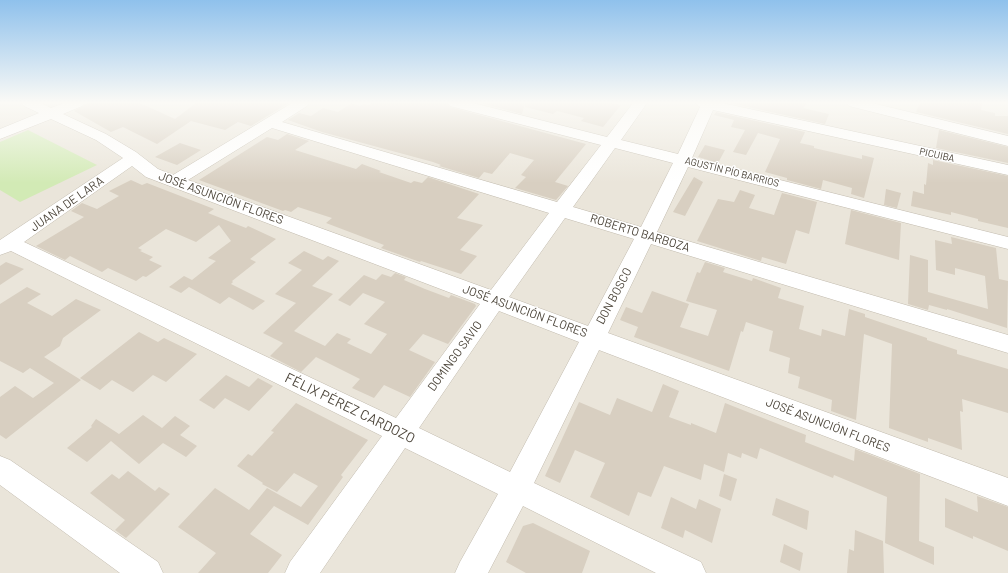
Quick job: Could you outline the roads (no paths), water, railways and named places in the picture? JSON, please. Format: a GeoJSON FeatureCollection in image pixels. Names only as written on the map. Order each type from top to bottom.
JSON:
{"type":"FeatureCollection","features":[{"type":"Feature","properties":{"kind":"street"},"geometry":{"type":"LineString","coordinates":[[0,134],[11,130]]}},
{"type":"Feature","properties":{"kind":"street","name":"JOSÉ ASUNCIÓN FLORES"},"geometry":{"type":"LineString","coordinates":[[85,130],[101,137],[152,172],[1008,492]]}},
{"type":"Feature","properties":{"kind":"street"},"geometry":{"type":"LineString","coordinates":[[176,181],[260,130]]}},
{"type":"Feature","properties":{"kind":"street","name":"ROBERTO BARBOZA"},"geometry":{"type":"LineString","coordinates":[[294,130],[1008,344]]}},
{"type":"Feature","properties":{"kind":"street","name":"AGUSTÍN PÍO BARRIOS"},"geometry":{"type":"LineString","coordinates":[[561,130],[1008,243]]}},
{"type":"Feature","properties":{"kind":"street","name":"DOMINGO SAVIO"},"geometry":{"type":"LineString","coordinates":[[301,573],[495,300],[619,130]]}},
{"type":"Feature","properties":{"kind":"street","name":"DON BOSCO"},"geometry":{"type":"LineString","coordinates":[[471,573],[517,488],[646,235],[683,160],[695,130]]}},
{"type":"Feature","properties":{"kind":"street","name":"PICUIBA"},"geometry":{"type":"LineString","coordinates":[[824,130],[1008,170]]}},
{"type":"Feature","properties":{"kind":"street"},"geometry":{"type":"LineString","coordinates":[[907,148],[910,130]]}},
{"type":"Feature","properties":{"kind":"street"},"geometry":{"type":"LineString","coordinates":[[973,130],[1008,141]]}},
{"type":"Feature","properties":{"kind":"street","name":"JUANA DE LARA"},"geometry":{"type":"LineString","coordinates":[[5,246],[133,158]]}},
{"type":"Feature","properties":{"kind":"street","name":"FÉLIX PÉREZ CARDOZO"},"geometry":{"type":"LineString","coordinates":[[5,246],[517,488],[690,573]]}},
{"type":"Feature","properties":{"kind":"street"},"geometry":{"type":"LineString","coordinates":[[0,469],[147,573]]}}]}
